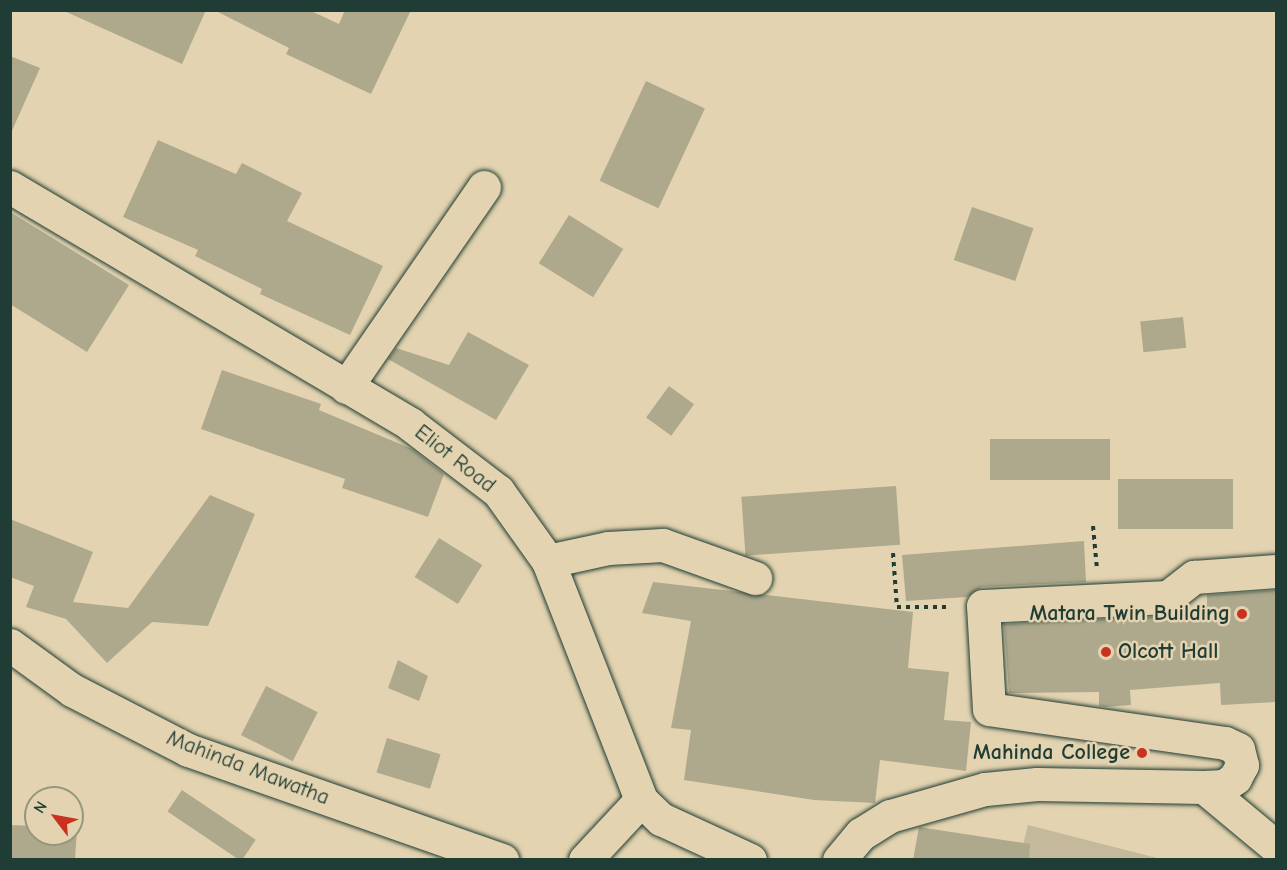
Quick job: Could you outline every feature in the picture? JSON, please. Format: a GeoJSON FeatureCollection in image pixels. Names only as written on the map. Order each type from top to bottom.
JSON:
{"type":"FeatureCollection","features":[{"type":"Feature","properties":{"kind":"street","name":"Eliot Road"},"geometry":{"type":"LineString","coordinates":[[10,187],[410,424],[498,491],[548,561],[641,800],[661,819],[750,860]]}},
{"type":"Feature","properties":{"kind":"street"},"geometry":{"type":"LineString","coordinates":[[346,387],[484,187]]}},
{"type":"Feature","properties":{"kind":"street"},"geometry":{"type":"LineString","coordinates":[[548,561],[608,548],[663,545],[755,578]]}},
{"type":"Feature","properties":{"kind":"street"},"geometry":{"type":"LineString","coordinates":[[839,860],[861,834],[890,816],[985,789],[1037,784],[1224,786],[1234,778],[1242,765],[1238,749],[1225,743],[989,709],[983,606],[1168,597],[1194,577],[1276,571]]}},
{"type":"Feature","properties":{"kind":"street","name":"Mahinda Mawatha"},"geometry":{"type":"LineString","coordinates":[[10,645],[72,690],[188,750],[502,860]]}},
{"type":"Feature","properties":{"kind":"street"},"geometry":{"type":"LineString","coordinates":[[1204,787],[1276,847]]}},
{"type":"Feature","properties":{"kind":"street"},"geometry":{"type":"LineString","coordinates":[[585,860],[641,800]]}},
{"type":"Feature","properties":{"kind":"path"},"geometry":{"type":"LineString","coordinates":[[893,553],[897,608],[983,606]]}},
{"type":"Feature","properties":{"kind":"shaded area"},"geometry":{"type":"Polygon","coordinates":[[[1028,825],[1157,858],[1019,860],[1028,825]]]}},
{"type":"Feature","properties":{"kind":"building"},"geometry":{"type":"Polygon","coordinates":[[[62,10],[206,10],[182,64],[62,10]]]}},
{"type":"Feature","properties":{"kind":"building"},"geometry":{"type":"Polygon","coordinates":[[[214,10],[309,10],[339,24],[345,10],[411,10],[371,94],[286,54],[289,48],[214,10]]]}},
{"type":"Feature","properties":{"kind":"building"},"geometry":{"type":"Polygon","coordinates":[[[10,56],[40,68],[10,135],[10,56]]]}},
{"type":"Feature","properties":{"kind":"building"},"geometry":{"type":"Polygon","coordinates":[[[646,81],[705,108],[658,208],[600,181],[646,81]]]}},
{"type":"Feature","properties":{"kind":"building"},"geometry":{"type":"Polygon","coordinates":[[[158,140],[236,174],[242,163],[302,193],[287,221],[383,266],[350,335],[260,294],[262,289],[195,256],[198,250],[123,217],[158,140]]]}},
{"type":"Feature","properties":{"kind":"building"},"geometry":{"type":"Polygon","coordinates":[[[972,207],[1033,228],[1015,281],[954,260],[972,207]]]}},
{"type":"Feature","properties":{"kind":"building"},"geometry":{"type":"Polygon","coordinates":[[[10,212],[129,285],[87,352],[10,304],[10,212]]]}},
{"type":"Feature","properties":{"kind":"building"},"geometry":{"type":"Polygon","coordinates":[[[569,215],[623,249],[593,297],[539,263],[569,215]]]}},
{"type":"Feature","properties":{"kind":"building"},"geometry":{"type":"Polygon","coordinates":[[[1183,317],[1186,348],[1143,352],[1140,321],[1183,317]]]}},
{"type":"Feature","properties":{"kind":"building"},"geometry":{"type":"Polygon","coordinates":[[[468,332],[529,365],[496,420],[388,359],[396,348],[449,365],[468,332]]]}},
{"type":"Feature","properties":{"kind":"building"},"geometry":{"type":"Polygon","coordinates":[[[222,370],[321,404],[319,410],[412,449],[444,474],[428,517],[342,488],[345,479],[201,429],[222,370]]]}},
{"type":"Feature","properties":{"kind":"building"},"geometry":{"type":"Polygon","coordinates":[[[669,386],[694,404],[671,436],[646,418],[669,386]]]}},
{"type":"Feature","properties":{"kind":"building"},"geometry":{"type":"Polygon","coordinates":[[[990,439],[1110,439],[1110,480],[990,480],[990,439]]]}},
{"type":"Feature","properties":{"kind":"building"},"geometry":{"type":"Polygon","coordinates":[[[1118,479],[1233,479],[1233,529],[1118,529],[1118,479]]]}},
{"type":"Feature","properties":{"kind":"building"},"geometry":{"type":"Polygon","coordinates":[[[896,486],[900,545],[745,556],[741,497],[896,486]]]}},
{"type":"Feature","properties":{"kind":"building"},"geometry":{"type":"Polygon","coordinates":[[[210,495],[255,514],[208,626],[152,622],[107,663],[66,619],[26,607],[34,586],[10,577],[10,519],[93,552],[73,602],[128,608],[210,495]]]}},
{"type":"Feature","properties":{"kind":"building"},"geometry":{"type":"Polygon","coordinates":[[[439,538],[482,565],[458,604],[415,577],[439,538]]]}},
{"type":"Feature","properties":{"kind":"building"},"geometry":{"type":"Polygon","coordinates":[[[1084,541],[1086,582],[982,587],[967,597],[906,601],[902,555],[1084,541]]]}},
{"type":"Feature","properties":{"kind":"building"},"geometry":{"type":"Polygon","coordinates":[[[653,582],[913,612],[908,668],[949,672],[944,720],[971,722],[966,771],[880,760],[875,803],[814,800],[684,780],[691,730],[671,728],[691,621],[642,613],[653,582]]]}},
{"type":"Feature","properties":{"kind":"building","name":"Olcott Hall"},"geometry":{"type":"Polygon","coordinates":[[[1276,590],[1276,702],[1221,705],[1220,683],[1130,690],[1131,705],[1105,707],[1099,706],[1099,692],[1009,693],[1004,624],[1169,616],[1207,606],[1207,595],[1276,590]]]}},
{"type":"Feature","properties":{"kind":"building"},"geometry":{"type":"Polygon","coordinates":[[[398,660],[428,676],[419,701],[388,688],[398,660]]]}},
{"type":"Feature","properties":{"kind":"building"},"geometry":{"type":"Polygon","coordinates":[[[266,686],[318,712],[293,761],[241,735],[266,686]]]}},
{"type":"Feature","properties":{"kind":"building"},"geometry":{"type":"Polygon","coordinates":[[[387,738],[441,754],[430,789],[376,772],[387,738]]]}},
{"type":"Feature","properties":{"kind":"building"},"geometry":{"type":"Polygon","coordinates":[[[182,790],[256,840],[242,860],[239,860],[167,812],[182,790]]]}},
{"type":"Feature","properties":{"kind":"building"},"geometry":{"type":"Polygon","coordinates":[[[10,825],[24,826],[24,846],[76,846],[75,860],[10,860],[10,825]]]}},
{"type":"Feature","properties":{"kind":"building"},"geometry":{"type":"Polygon","coordinates":[[[919,827],[1030,844],[1029,860],[913,860],[919,827]]]}},
{"type":"Feature","properties":{"kind":"place","name":"Matara Twin Building"},"geometry":{"type":"Point","coordinates":[1242,614]}},
{"type":"Feature","properties":{"kind":"place","name":"Olcott Hall"},"geometry":{"type":"Point","coordinates":[1106,652]}},
{"type":"Feature","properties":{"kind":"place","name":"Mahinda College"},"geometry":{"type":"Point","coordinates":[1142,753]}}]}
